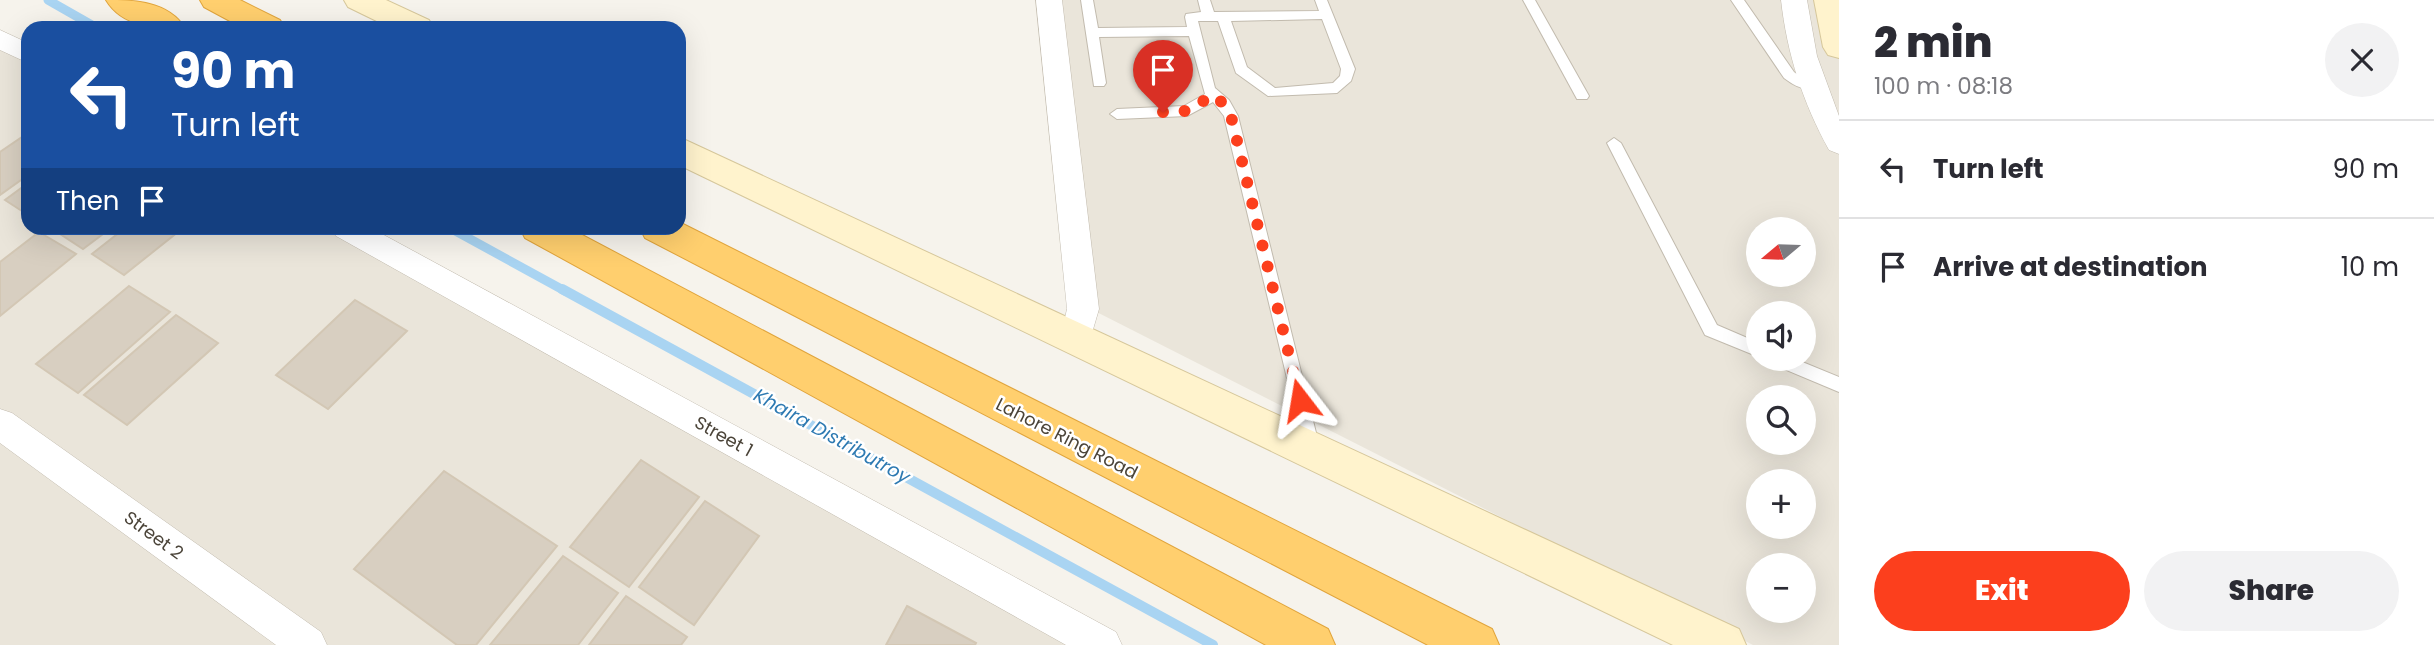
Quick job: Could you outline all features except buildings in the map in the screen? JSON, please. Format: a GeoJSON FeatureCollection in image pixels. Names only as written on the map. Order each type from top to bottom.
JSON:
{"type":"FeatureCollection","features":[{"type":"Feature","properties":{"kind":"highway"},"geometry":{"type":"LineString","coordinates":[[121,0],[157,21]]}},
{"type":"Feature","properties":{"kind":"highway"},"geometry":{"type":"LineString","coordinates":[[215,0],[256,21]]}},
{"type":"Feature","properties":{"kind":"highway"},"geometry":{"type":"LineString","coordinates":[[551,235],[1312,645]]}},
{"type":"Feature","properties":{"kind":"highway","name":"Lahore Ring Road"},"geometry":{"type":"LineString","coordinates":[[672,235],[1476,645]]}},
{"type":"Feature","properties":{"kind":"street"},"geometry":{"type":"LineString","coordinates":[[359,0],[403,21]]}},
{"type":"Feature","properties":{"kind":"street"},"geometry":{"type":"LineString","coordinates":[[1049,0],[1083,309],[1076,340]]}},
{"type":"Feature","properties":{"kind":"street"},"geometry":{"type":"LineString","coordinates":[[1794,0],[1804,58],[1812,85],[1839,143]]}},
{"type":"Feature","properties":{"kind":"street"},"geometry":{"type":"LineString","coordinates":[[1829,0],[1839,47]]}},
{"type":"Feature","properties":{"kind":"street"},"geometry":{"type":"LineString","coordinates":[[0,39],[21,50]]}},
{"type":"Feature","properties":{"kind":"street"},"geometry":{"type":"LineString","coordinates":[[686,153],[1723,645]]}},
{"type":"Feature","properties":{"kind":"street","name":"Street 1"},"geometry":{"type":"LineString","coordinates":[[358,235],[1103,645]]}},
{"type":"Feature","properties":{"kind":"street","name":"Street 2"},"geometry":{"type":"LineString","coordinates":[[0,424],[308,645]]}},
{"type":"Feature","properties":{"kind":"lane"},"geometry":{"type":"LineString","coordinates":[[1087,0],[1098,83]]}},
{"type":"Feature","properties":{"kind":"lane"},"geometry":{"type":"LineString","coordinates":[[1204,0],[1216,17],[1241,70],[1273,93],[1337,88],[1346,78],[1349,69],[1321,0]]}},
{"type":"Feature","properties":{"kind":"lane"},"geometry":{"type":"LineString","coordinates":[[1529,0],[1583,96]]}},
{"type":"Feature","properties":{"kind":"lane"},"geometry":{"type":"LineString","coordinates":[[1737,0],[1789,75],[1798,82],[1812,85]]}},
{"type":"Feature","properties":{"kind":"lane"},"geometry":{"type":"LineString","coordinates":[[1312,451],[1231,116],[1224,104],[1209,90],[1191,17],[1327,15]]}},
{"type":"Feature","properties":{"kind":"lane"},"geometry":{"type":"LineString","coordinates":[[1091,33],[1194,31]]}},
{"type":"Feature","properties":{"kind":"lane"},"geometry":{"type":"LineString","coordinates":[[1117,114],[1187,111],[1213,95]]}},
{"type":"Feature","properties":{"kind":"lane"},"geometry":{"type":"LineString","coordinates":[[1614,143],[1711,330],[1746,345]]}},
{"type":"Feature","properties":{"kind":"lane"},"geometry":{"type":"LineString","coordinates":[[1806,371],[1839,385]]}},
{"type":"Feature","properties":{"kind":"shaded area"},"geometry":{"type":"Polygon","coordinates":[[[1041,0],[1839,0],[1839,645],[1753,645],[1071,299],[1041,0]]]}},
{"type":"Feature","properties":{"kind":"shaded area"},"geometry":{"type":"Polygon","coordinates":[[[0,30],[21,42],[21,235],[361,235],[1088,645],[0,645],[0,30]]]}},
{"type":"Feature","properties":{"kind":"waterway","name":"Khaira Distributroy"},"geometry":{"type":"LineString","coordinates":[[48,0],[85,21]]}},
{"type":"Feature","properties":{"kind":"waterway","name":"Khaira Distributroy"},"geometry":{"type":"LineString","coordinates":[[463,235],[565,291]]}},
{"type":"Feature","properties":{"kind":"waterway","name":"Khaira Distributroy"},"geometry":{"type":"LineString","coordinates":[[562,289],[1213,645]]}},
{"type":"Feature","properties":{"kind":"route"},"geometry":{"type":"LineString","coordinates":[[1163,112],[1187,111],[1213,95],[1224,104],[1231,116],[1300,400]]}}]}
